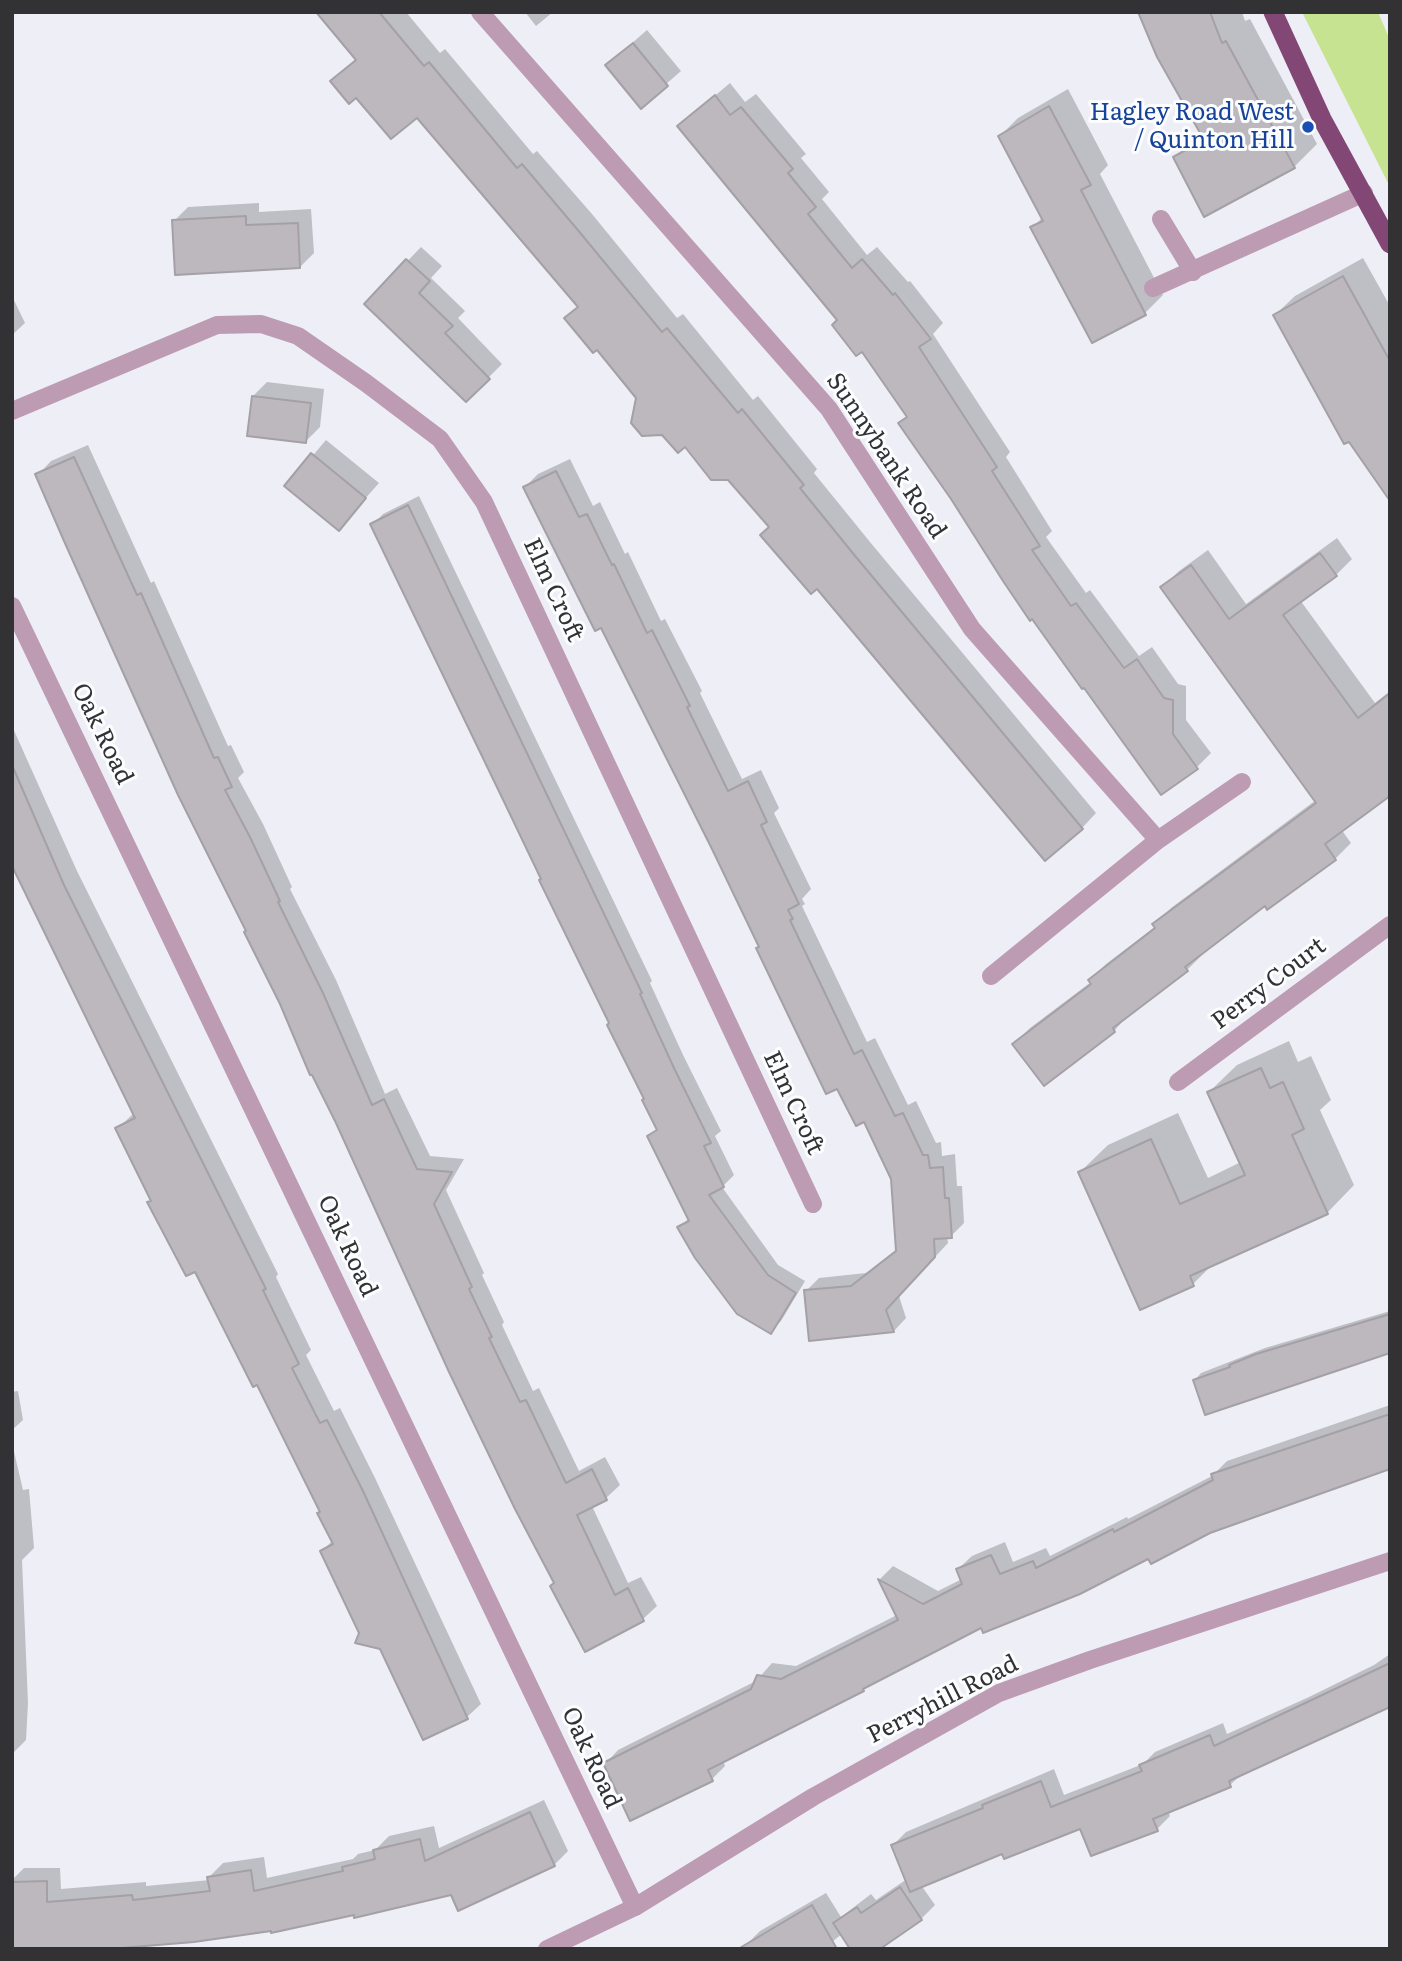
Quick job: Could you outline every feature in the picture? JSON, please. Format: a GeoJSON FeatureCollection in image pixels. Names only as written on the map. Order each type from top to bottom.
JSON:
{"type":"FeatureCollection","features":[{"type":"Feature","properties":{"kind":"highway"},"geometry":{"type":"LineString","coordinates":[[1273,12],[1322,119],[1390,244]]}},
{"type":"Feature","properties":{"kind":"street","name":"Sunnybank Road"},"geometry":{"type":"LineString","coordinates":[[480,12],[829,409],[972,629],[1158,840]]}},
{"type":"Feature","properties":{"kind":"street"},"geometry":{"type":"LineString","coordinates":[[1153,288],[1364,193]]}},
{"type":"Feature","properties":{"kind":"street"},"geometry":{"type":"LineString","coordinates":[[1161,219],[1193,272]]}},
{"type":"Feature","properties":{"kind":"street","name":"Elm Croft"},"geometry":{"type":"LineString","coordinates":[[12,411],[217,325],[261,324],[298,336],[440,439],[484,502],[813,1204]]}},
{"type":"Feature","properties":{"kind":"street","name":"Oak Road"},"geometry":{"type":"LineString","coordinates":[[12,606],[635,1908]]}},
{"type":"Feature","properties":{"kind":"street"},"geometry":{"type":"LineString","coordinates":[[991,976],[1158,840],[1242,782]]}},
{"type":"Feature","properties":{"kind":"street","name":"Perry Court"},"geometry":{"type":"LineString","coordinates":[[1178,1083],[1390,925]]}},
{"type":"Feature","properties":{"kind":"street","name":"Perryhill Road"},"geometry":{"type":"LineString","coordinates":[[547,1949],[635,1908],[813,1797],[999,1693],[1090,1660],[1390,1561]]}},
{"type":"Feature","properties":{"kind":"green space"},"geometry":{"type":"Polygon","coordinates":[[[1302,12],[1378,12],[1390,40],[1390,187],[1302,12]]]}},
{"type":"Feature","properties":{"kind":"building"},"geometry":{"type":"Polygon","coordinates":[[[316,12],[379,12],[424,66],[429,62],[517,168],[522,164],[662,332],[667,328],[738,413],[742,409],[804,485],[800,488],[856,557],[1083,829],[1045,861],[817,589],[811,594],[760,535],[769,527],[728,480],[711,480],[685,447],[678,453],[662,435],[642,436],[631,423],[636,398],[597,350],[593,353],[564,318],[578,307],[417,118],[391,139],[356,98],[349,104],[330,81],[356,60],[316,12]]]}},
{"type":"Feature","properties":{"kind":"building"},"geometry":{"type":"Polygon","coordinates":[[[1138,12],[1210,12],[1222,43],[1226,41],[1295,168],[1204,217],[1173,157],[1204,140],[1157,57],[1138,12]]]}},
{"type":"Feature","properties":{"kind":"building"},"geometry":{"type":"Polygon","coordinates":[[[633,43],[668,86],[641,109],[605,65],[633,43]]]}},
{"type":"Feature","properties":{"kind":"building"},"geometry":{"type":"Polygon","coordinates":[[[715,95],[730,115],[741,107],[793,169],[788,173],[816,207],[808,214],[852,268],[862,259],[893,295],[895,293],[931,339],[919,347],[997,467],[992,471],[1040,546],[1032,550],[1071,606],[1076,603],[1124,668],[1137,659],[1164,698],[1173,700],[1173,734],[1198,769],[1161,795],[1003,581],[898,423],[907,417],[862,352],[856,356],[832,325],[837,320],[677,126],[715,95]]]}},
{"type":"Feature","properties":{"kind":"building"},"geometry":{"type":"Polygon","coordinates":[[[1049,106],[1091,185],[1081,190],[1146,315],[1092,343],[1030,227],[1043,221],[998,136],[1049,106]]]}},
{"type":"Feature","properties":{"kind":"building"},"geometry":{"type":"Polygon","coordinates":[[[246,216],[246,225],[298,223],[300,268],[175,275],[172,220],[246,216]]]}},
{"type":"Feature","properties":{"kind":"building"},"geometry":{"type":"Polygon","coordinates":[[[406,259],[430,281],[419,293],[453,326],[445,333],[490,379],[466,402],[364,304],[406,259]]]}},
{"type":"Feature","properties":{"kind":"building"},"geometry":{"type":"Polygon","coordinates":[[[1343,276],[1390,361],[1390,501],[1349,442],[1344,444],[1273,315],[1343,276]]]}},
{"type":"Feature","properties":{"kind":"building"},"geometry":{"type":"Polygon","coordinates":[[[252,396],[311,403],[306,443],[247,436],[252,396]]]}},
{"type":"Feature","properties":{"kind":"building"},"geometry":{"type":"Polygon","coordinates":[[[311,453],[366,498],[339,531],[284,486],[311,453]]]}},
{"type":"Feature","properties":{"kind":"building"},"geometry":{"type":"Polygon","coordinates":[[[74,457],[137,595],[141,593],[214,758],[218,757],[232,787],[225,790],[323,993],[372,1105],[384,1099],[417,1169],[452,1172],[434,1204],[472,1287],[469,1289],[492,1337],[489,1338],[520,1402],[526,1400],[566,1483],[592,1469],[607,1500],[577,1515],[615,1595],[628,1588],[644,1621],[585,1652],[550,1586],[554,1583],[449,1372],[336,1123],[310,1075],[280,1004],[244,932],[246,931],[178,795],[35,474],[74,457]]]}},
{"type":"Feature","properties":{"kind":"building"},"geometry":{"type":"Polygon","coordinates":[[[556,471],[579,517],[587,514],[647,633],[652,630],[728,791],[748,781],[767,822],[761,825],[799,904],[788,910],[793,919],[790,920],[854,1054],[862,1050],[895,1116],[903,1113],[923,1155],[928,1155],[930,1168],[943,1167],[952,1238],[934,1239],[935,1257],[886,1310],[894,1332],[809,1341],[804,1290],[851,1286],[896,1251],[891,1179],[864,1122],[856,1126],[837,1089],[826,1094],[712,849],[601,628],[595,631],[523,487],[556,471]]]}},
{"type":"Feature","properties":{"kind":"building"},"geometry":{"type":"Polygon","coordinates":[[[408,505],[711,1143],[704,1146],[724,1187],[709,1195],[768,1275],[796,1293],[771,1334],[737,1314],[695,1258],[677,1227],[689,1221],[647,1136],[657,1130],[642,1100],[644,1099],[370,524],[408,505]]]}},
{"type":"Feature","properties":{"kind":"building"},"geometry":{"type":"Polygon","coordinates":[[[1320,553],[1337,576],[1283,615],[1358,718],[1390,693],[1390,796],[1325,844],[1336,860],[1267,910],[1265,906],[1185,967],[1188,971],[1113,1028],[1115,1032],[1044,1086],[1012,1044],[1091,984],[1088,980],[1155,928],[1152,924],[1316,803],[1160,587],[1191,565],[1229,619],[1320,553]]]}},
{"type":"Feature","properties":{"kind":"building"},"geometry":{"type":"Polygon","coordinates":[[[12,765],[64,885],[266,1289],[263,1290],[299,1364],[292,1368],[320,1423],[327,1420],[363,1491],[468,1719],[423,1740],[380,1649],[355,1643],[359,1633],[320,1551],[333,1544],[317,1513],[320,1512],[257,1385],[253,1387],[195,1272],[186,1276],[147,1202],[151,1201],[115,1128],[135,1118],[12,866],[12,765]]]}},
{"type":"Feature","properties":{"kind":"building"},"geometry":{"type":"Polygon","coordinates":[[[1261,1068],[1270,1088],[1283,1082],[1304,1129],[1292,1135],[1328,1214],[1190,1276],[1194,1286],[1140,1310],[1078,1172],[1151,1139],[1180,1204],[1245,1175],[1207,1092],[1261,1068]]]}},
{"type":"Feature","properties":{"kind":"building"},"geometry":{"type":"Polygon","coordinates":[[[1390,1314],[1390,1353],[1205,1415],[1193,1380],[1256,1354],[1390,1314]]]}},
{"type":"Feature","properties":{"kind":"building"},"geometry":{"type":"Polygon","coordinates":[[[1390,1414],[1390,1469],[1210,1533],[1151,1564],[1148,1559],[1080,1594],[983,1633],[981,1628],[708,1770],[713,1781],[630,1821],[603,1763],[751,1689],[757,1675],[781,1679],[898,1620],[878,1579],[923,1604],[962,1584],[956,1569],[991,1555],[1000,1574],[1033,1561],[1036,1568],[1113,1529],[1114,1532],[1213,1480],[1211,1474],[1390,1414]]]}},
{"type":"Feature","properties":{"kind":"building"},"geometry":{"type":"Polygon","coordinates":[[[1390,1663],[1390,1707],[1229,1781],[1231,1787],[1153,1819],[1158,1831],[1091,1856],[1080,1829],[1004,1859],[1002,1854],[910,1892],[891,1845],[1041,1781],[1051,1807],[1142,1771],[1139,1765],[1210,1735],[1214,1746],[1390,1663]]]}},
{"type":"Feature","properties":{"kind":"building"},"geometry":{"type":"Polygon","coordinates":[[[530,1812],[555,1866],[458,1911],[451,1895],[354,1918],[354,1915],[271,1933],[109,1949],[12,1949],[12,1882],[47,1881],[47,1902],[132,1895],[133,1900],[210,1891],[207,1877],[251,1870],[254,1891],[343,1871],[342,1867],[375,1859],[373,1850],[420,1839],[425,1861],[530,1812]]]}},
{"type":"Feature","properties":{"kind":"building"},"geometry":{"type":"Polygon","coordinates":[[[900,1887],[922,1920],[880,1949],[850,1949],[833,1923],[857,1907],[861,1913],[900,1887]]]}},
{"type":"Feature","properties":{"kind":"building"},"geometry":{"type":"Polygon","coordinates":[[[812,1905],[837,1949],[738,1949],[812,1905]]]}},
{"type":"Feature","properties":{"kind":"place","name":"Hagley Road West / Quinton Hill"},"geometry":{"type":"Point","coordinates":[1308,127]}}]}
